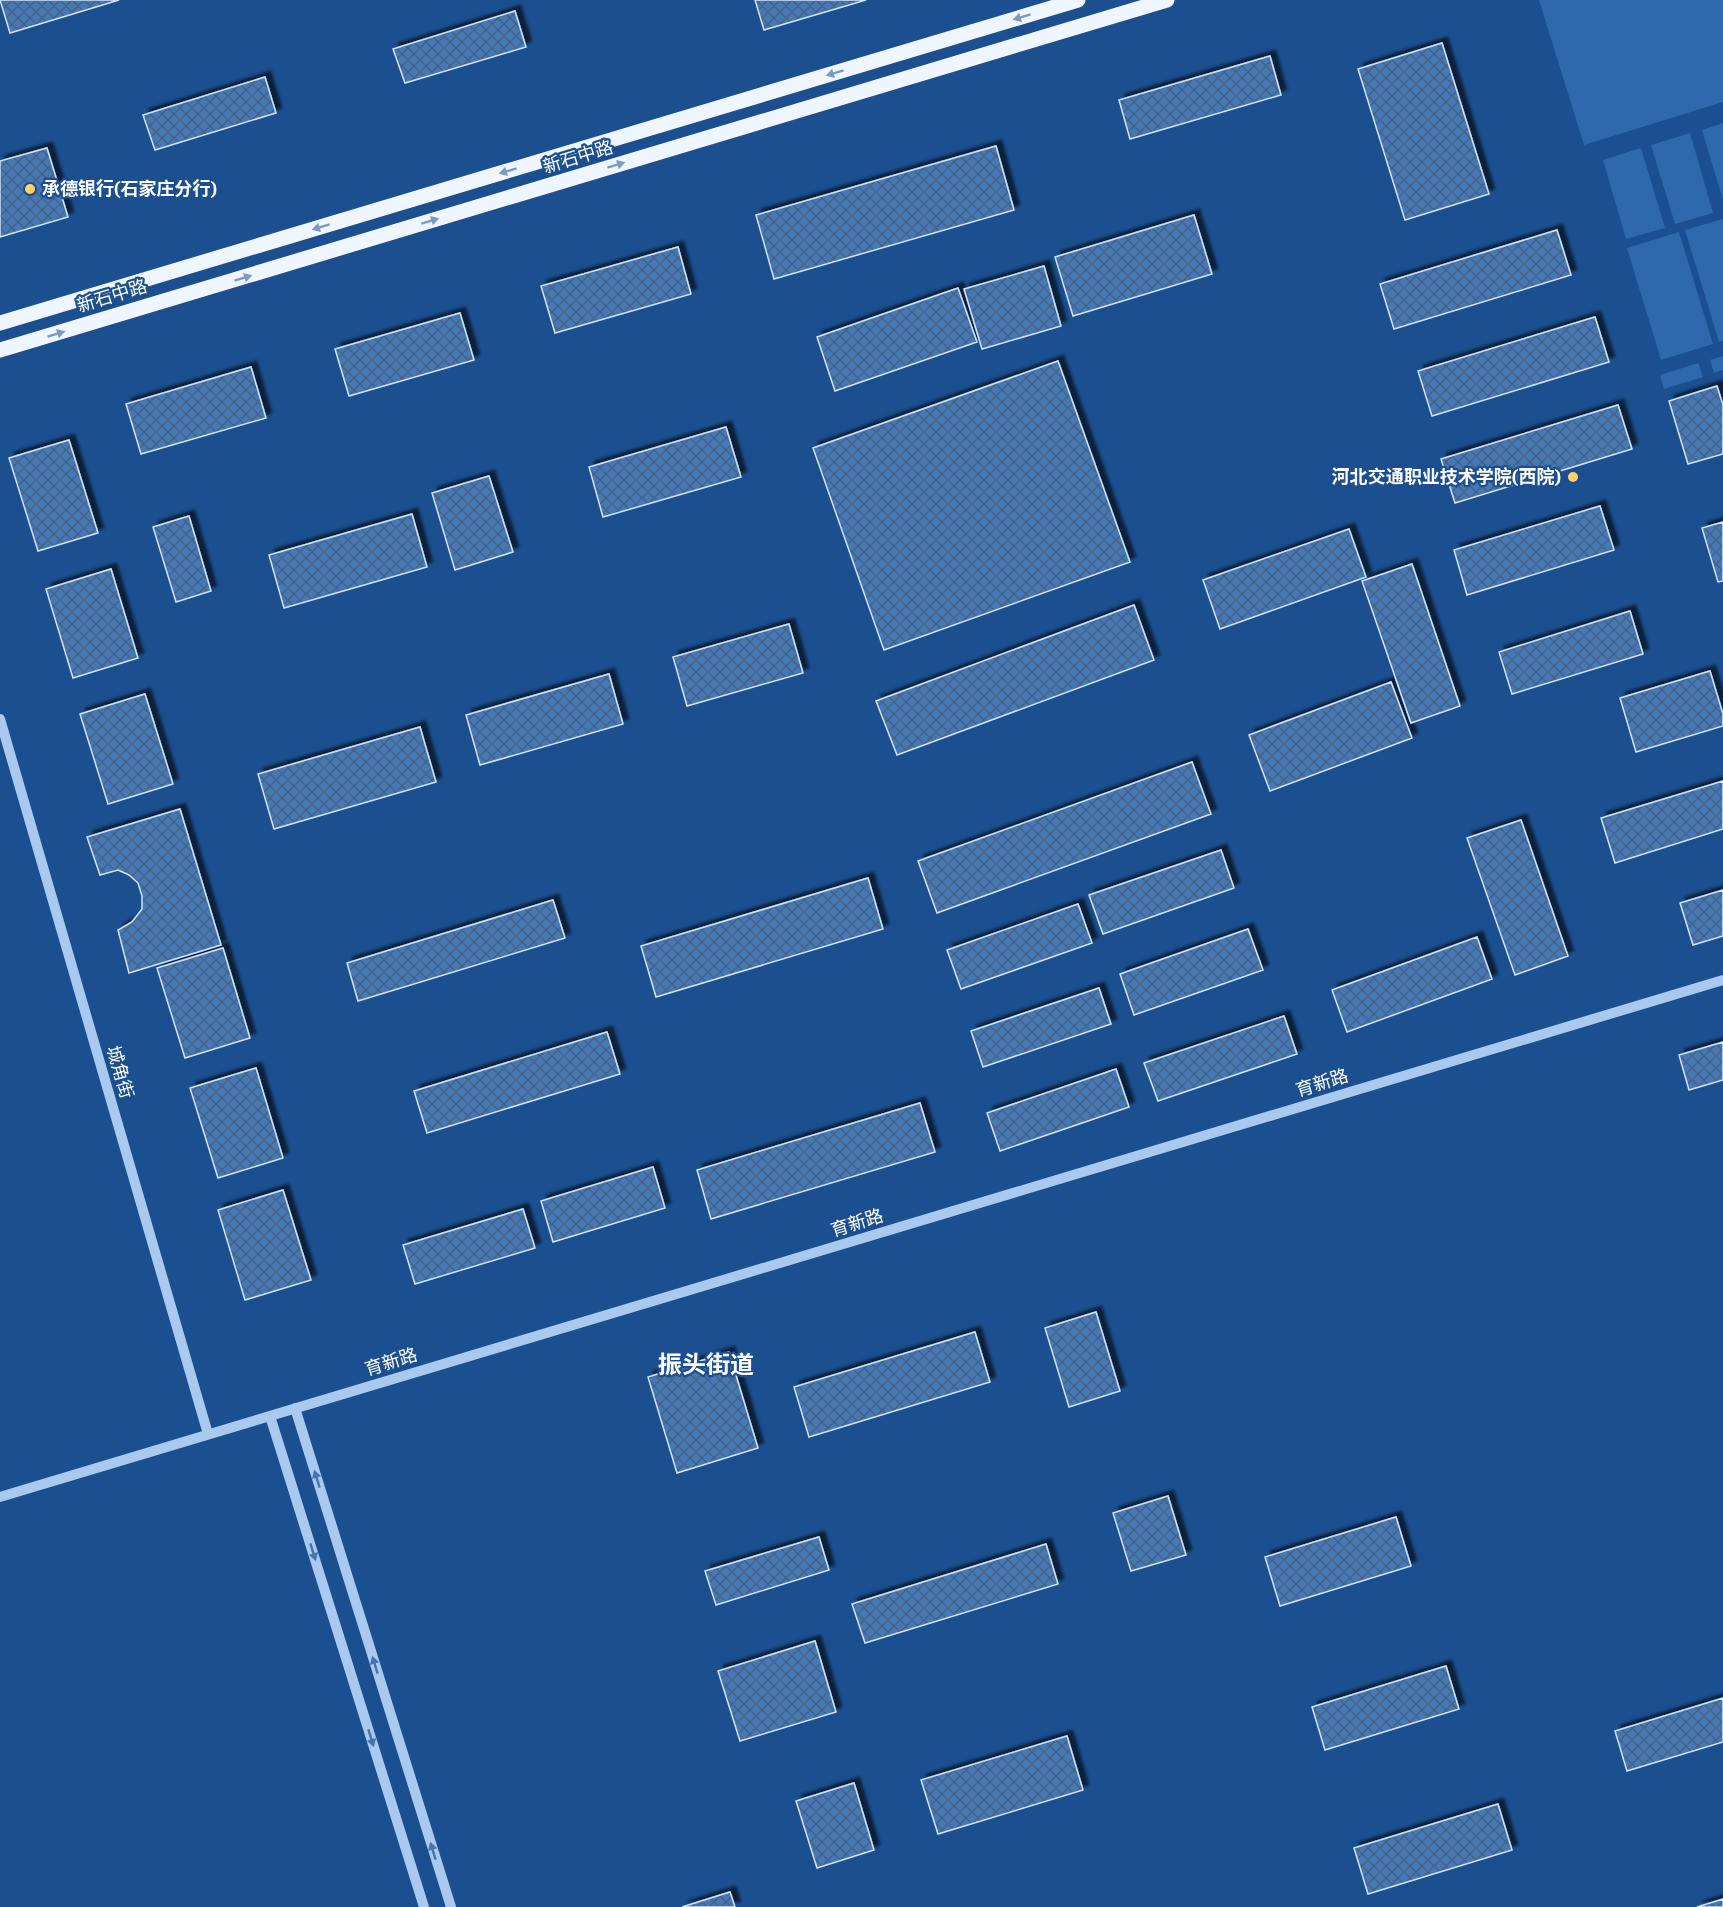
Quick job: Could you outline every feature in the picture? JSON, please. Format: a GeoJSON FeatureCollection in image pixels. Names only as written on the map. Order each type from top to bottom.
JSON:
{"type":"FeatureCollection","features":[{"type":"Feature","properties":{"kind":"main road","name":"新石中路"},"geometry":{"type":"LineString","coordinates":[[0,323],[1078,0]]}},
{"type":"Feature","properties":{"kind":"main road","name":"新石中路"},"geometry":{"type":"LineString","coordinates":[[0,350],[1167,0]]}},
{"type":"Feature","properties":{"kind":"street","name":"城角街"},"geometry":{"type":"LineString","coordinates":[[0,719],[208,1434]]}},
{"type":"Feature","properties":{"kind":"street","name":"育新路"},"geometry":{"type":"LineString","coordinates":[[0,1497],[1723,980]]}},
{"type":"Feature","properties":{"kind":"street"},"geometry":{"type":"LineString","coordinates":[[295,1408],[451,1907]]}},
{"type":"Feature","properties":{"kind":"street"},"geometry":{"type":"LineString","coordinates":[[270,1416],[424,1907]]}},
{"type":"Feature","properties":{"kind":"shaded area"},"geometry":{"type":"Polygon","coordinates":[[[1539,0],[1723,0],[1723,102],[1584,145],[1539,0]]]}},
{"type":"Feature","properties":{"kind":"shaded area"},"geometry":{"type":"Polygon","coordinates":[[[1723,123],[1723,200],[1702,130],[1723,123]]]}},
{"type":"Feature","properties":{"kind":"shaded area"},"geometry":{"type":"Polygon","coordinates":[[[1690,133],[1713,213],[1675,224],[1651,145],[1690,133]]]}},
{"type":"Feature","properties":{"kind":"shaded area"},"geometry":{"type":"Polygon","coordinates":[[[1641,148],[1665,228],[1626,239],[1603,160],[1641,148]]]}},
{"type":"Feature","properties":{"kind":"shaded area"},"geometry":{"type":"Polygon","coordinates":[[[1723,219],[1723,341],[1719,342],[1685,230],[1723,219]]]}},
{"type":"Feature","properties":{"kind":"shaded area"},"geometry":{"type":"Polygon","coordinates":[[[1679,232],[1713,344],[1661,360],[1627,248],[1679,232]]]}},
{"type":"Feature","properties":{"kind":"shaded area"},"geometry":{"type":"Polygon","coordinates":[[[1723,356],[1723,370],[1714,373],[1710,360],[1723,356]]]}},
{"type":"Feature","properties":{"kind":"shaded area"},"geometry":{"type":"Polygon","coordinates":[[[1698,363],[1703,377],[1664,389],[1660,375],[1698,363]]]}},
{"type":"Feature","properties":{"kind":"building"},"geometry":{"type":"Polygon","coordinates":[[[0,0],[119,0],[10,33],[0,0]]]}},
{"type":"Feature","properties":{"kind":"building"},"geometry":{"type":"Polygon","coordinates":[[[755,0],[866,0],[764,30],[755,0]]]}},
{"type":"Feature","properties":{"kind":"building"},"geometry":{"type":"Polygon","coordinates":[[[515,11],[526,47],[405,83],[393,49],[515,11]]]}},
{"type":"Feature","properties":{"kind":"building"},"geometry":{"type":"Polygon","coordinates":[[[1442,43],[1489,194],[1405,220],[1358,69],[1442,43]]]}},
{"type":"Feature","properties":{"kind":"building"},"geometry":{"type":"Polygon","coordinates":[[[1270,56],[1281,95],[1130,139],[1119,100],[1270,56]]]}},
{"type":"Feature","properties":{"kind":"building"},"geometry":{"type":"Polygon","coordinates":[[[265,77],[276,113],[155,150],[143,115],[265,77]]]}},
{"type":"Feature","properties":{"kind":"building"},"geometry":{"type":"Polygon","coordinates":[[[996,146],[1014,210],[774,279],[756,215],[996,146]]]}},
{"type":"Feature","properties":{"kind":"building","name":"承德银行(石家庄分行)"},"geometry":{"type":"Polygon","coordinates":[[[47,148],[68,217],[0,237],[0,161],[47,148]]]}},
{"type":"Feature","properties":{"kind":"building"},"geometry":{"type":"Polygon","coordinates":[[[1194,215],[1212,274],[1073,316],[1055,257],[1194,215]]]}},
{"type":"Feature","properties":{"kind":"building"},"geometry":{"type":"Polygon","coordinates":[[[1557,230],[1571,275],[1394,329],[1380,284],[1557,230]]]}},
{"type":"Feature","properties":{"kind":"building"},"geometry":{"type":"Polygon","coordinates":[[[678,247],[691,294],[555,333],[541,286],[678,247]]]}},
{"type":"Feature","properties":{"kind":"building"},"geometry":{"type":"Polygon","coordinates":[[[1044,266],[1061,326],[982,349],[964,289],[1044,266]]]}},
{"type":"Feature","properties":{"kind":"building"},"geometry":{"type":"Polygon","coordinates":[[[958,288],[977,342],[835,391],[817,337],[958,288]]]}},
{"type":"Feature","properties":{"kind":"building"},"geometry":{"type":"Polygon","coordinates":[[[460,313],[474,360],[349,396],[335,349],[460,313]]]}},
{"type":"Feature","properties":{"kind":"building"},"geometry":{"type":"Polygon","coordinates":[[[1595,317],[1609,362],[1432,416],[1418,371],[1595,317]]]}},
{"type":"Feature","properties":{"kind":"building"},"geometry":{"type":"Polygon","coordinates":[[[1058,361],[1130,562],[884,650],[813,448],[1058,361]]]}},
{"type":"Feature","properties":{"kind":"building"},"geometry":{"type":"Polygon","coordinates":[[[251,367],[266,418],[141,454],[126,404],[251,367]]]}},
{"type":"Feature","properties":{"kind":"building"},"geometry":{"type":"Polygon","coordinates":[[[1717,386],[1723,405],[1723,454],[1688,464],[1669,401],[1717,386]]]}},
{"type":"Feature","properties":{"kind":"building"},"geometry":{"type":"Polygon","coordinates":[[[1618,405],[1632,449],[1455,503],[1441,459],[1618,405]]]}},
{"type":"Feature","properties":{"kind":"building"},"geometry":{"type":"Polygon","coordinates":[[[726,427],[741,477],[603,517],[589,467],[726,427]]]}},
{"type":"Feature","properties":{"kind":"building"},"geometry":{"type":"Polygon","coordinates":[[[69,440],[98,533],[38,551],[9,458],[69,440]]]}},
{"type":"Feature","properties":{"kind":"building"},"geometry":{"type":"Polygon","coordinates":[[[489,476],[513,552],[455,570],[432,493],[489,476]]]}},
{"type":"Feature","properties":{"kind":"building"},"geometry":{"type":"Polygon","coordinates":[[[1600,506],[1614,550],[1467,595],[1454,550],[1600,506]]]}},
{"type":"Feature","properties":{"kind":"building"},"geometry":{"type":"Polygon","coordinates":[[[412,514],[427,567],[284,608],[269,555],[412,514]]]}},
{"type":"Feature","properties":{"kind":"building"},"geometry":{"type":"Polygon","coordinates":[[[189,516],[211,591],[176,602],[153,527],[189,516]]]}},
{"type":"Feature","properties":{"kind":"building"},"geometry":{"type":"Polygon","coordinates":[[[1723,522],[1723,581],[1718,582],[1702,528],[1723,522]]]}},
{"type":"Feature","properties":{"kind":"building"},"geometry":{"type":"Polygon","coordinates":[[[1349,529],[1366,577],[1220,629],[1203,580],[1349,529]]]}},
{"type":"Feature","properties":{"kind":"building"},"geometry":{"type":"Polygon","coordinates":[[[1412,564],[1460,706],[1411,723],[1362,581],[1412,564]]]}},
{"type":"Feature","properties":{"kind":"building"},"geometry":{"type":"Polygon","coordinates":[[[111,569],[138,658],[73,678],[46,589],[111,569]]]}},
{"type":"Feature","properties":{"kind":"building"},"geometry":{"type":"Polygon","coordinates":[[[1134,605],[1154,660],[897,755],[876,701],[1134,605]]]}},
{"type":"Feature","properties":{"kind":"building"},"geometry":{"type":"Polygon","coordinates":[[[1630,611],[1643,654],[1512,694],[1499,652],[1630,611]]]}},
{"type":"Feature","properties":{"kind":"building"},"geometry":{"type":"Polygon","coordinates":[[[789,624],[803,673],[687,706],[673,657],[789,624]]]}},
{"type":"Feature","properties":{"kind":"building"},"geometry":{"type":"Polygon","coordinates":[[[1710,671],[1723,714],[1723,726],[1636,752],[1620,698],[1710,671]]]}},
{"type":"Feature","properties":{"kind":"building"},"geometry":{"type":"Polygon","coordinates":[[[609,674],[623,724],[480,765],[466,715],[609,674]]]}},
{"type":"Feature","properties":{"kind":"building"},"geometry":{"type":"Polygon","coordinates":[[[1391,682],[1412,738],[1270,791],[1249,735],[1391,682]]]}},
{"type":"Feature","properties":{"kind":"building"},"geometry":{"type":"Polygon","coordinates":[[[145,694],[173,784],[108,804],[80,714],[145,694]]]}},
{"type":"Feature","properties":{"kind":"building"},"geometry":{"type":"Polygon","coordinates":[[[420,727],[436,782],[274,829],[258,774],[420,727]]]}},
{"type":"Feature","properties":{"kind":"building"},"geometry":{"type":"Polygon","coordinates":[[[1192,762],[1211,814],[937,913],[918,861],[1192,762]]]}},
{"type":"Feature","properties":{"kind":"building"},"geometry":{"type":"Polygon","coordinates":[[[1723,781],[1723,829],[1615,863],[1601,818],[1723,781]]]}},
{"type":"Feature","properties":{"kind":"building"},"geometry":{"type":"Polygon","coordinates":[[[180,809],[221,945],[129,973],[118,930],[132,922],[142,909],[142,896],[138,883],[129,875],[118,870],[100,875],[87,837],[180,809]]]}},
{"type":"Feature","properties":{"kind":"building"},"geometry":{"type":"Polygon","coordinates":[[[1521,820],[1568,956],[1515,975],[1467,838],[1521,820]]]}},
{"type":"Feature","properties":{"kind":"building"},"geometry":{"type":"Polygon","coordinates":[[[1221,850],[1234,888],[1103,934],[1089,895],[1221,850]]]}},
{"type":"Feature","properties":{"kind":"building"},"geometry":{"type":"Polygon","coordinates":[[[868,878],[883,929],[656,997],[641,946],[868,878]]]}},
{"type":"Feature","properties":{"kind":"building"},"geometry":{"type":"Polygon","coordinates":[[[1723,890],[1723,936],[1693,945],[1680,903],[1723,890]]]}},
{"type":"Feature","properties":{"kind":"building"},"geometry":{"type":"Polygon","coordinates":[[[553,900],[565,938],[358,1001],[347,963],[553,900]]]}},
{"type":"Feature","properties":{"kind":"building"},"geometry":{"type":"Polygon","coordinates":[[[1078,904],[1092,943],[961,989],[947,950],[1078,904]]]}},
{"type":"Feature","properties":{"kind":"building"},"geometry":{"type":"Polygon","coordinates":[[[1248,929],[1263,970],[1134,1015],[1120,974],[1248,929]]]}},
{"type":"Feature","properties":{"kind":"building"},"geometry":{"type":"Polygon","coordinates":[[[1477,937],[1492,979],[1347,1032],[1332,990],[1477,937]]]}},
{"type":"Feature","properties":{"kind":"building"},"geometry":{"type":"Polygon","coordinates":[[[223,948],[250,1038],[185,1058],[157,968],[223,948]]]}},
{"type":"Feature","properties":{"kind":"building"},"geometry":{"type":"Polygon","coordinates":[[[1099,988],[1111,1024],[983,1067],[971,1031],[1099,988]]]}},
{"type":"Feature","properties":{"kind":"building"},"geometry":{"type":"Polygon","coordinates":[[[1284,1016],[1297,1054],[1158,1101],[1144,1063],[1284,1016]]]}},
{"type":"Feature","properties":{"kind":"building"},"geometry":{"type":"Polygon","coordinates":[[[607,1032],[620,1074],[427,1133],[414,1091],[607,1032]]]}},
{"type":"Feature","properties":{"kind":"building"},"geometry":{"type":"Polygon","coordinates":[[[1723,1042],[1723,1080],[1689,1090],[1679,1055],[1723,1042]]]}},
{"type":"Feature","properties":{"kind":"building"},"geometry":{"type":"Polygon","coordinates":[[[256,1068],[283,1158],[218,1178],[190,1088],[256,1068]]]}},
{"type":"Feature","properties":{"kind":"building"},"geometry":{"type":"Polygon","coordinates":[[[1116,1069],[1129,1107],[1000,1151],[987,1113],[1116,1069]]]}},
{"type":"Feature","properties":{"kind":"building"},"geometry":{"type":"Polygon","coordinates":[[[920,1103],[935,1152],[711,1219],[697,1170],[920,1103]]]}},
{"type":"Feature","properties":{"kind":"building"},"geometry":{"type":"Polygon","coordinates":[[[653,1167],[665,1208],[553,1242],[541,1201],[653,1167]]]}},
{"type":"Feature","properties":{"kind":"building"},"geometry":{"type":"Polygon","coordinates":[[[283,1190],[311,1280],[245,1300],[218,1210],[283,1190]]]}},
{"type":"Feature","properties":{"kind":"building"},"geometry":{"type":"Polygon","coordinates":[[[523,1209],[535,1248],[415,1284],[403,1245],[523,1209]]]}},
{"type":"Feature","properties":{"kind":"building"},"geometry":{"type":"Polygon","coordinates":[[[1096,1312],[1120,1391],[1069,1407],[1045,1328],[1096,1312]]]}},
{"type":"Feature","properties":{"kind":"building"},"geometry":{"type":"Polygon","coordinates":[[[975,1332],[990,1382],[809,1437],[794,1387],[975,1332]]]}},
{"type":"Feature","properties":{"kind":"building"},"geometry":{"type":"Polygon","coordinates":[[[729,1352],[758,1448],[677,1473],[648,1377],[729,1352]]]}},
{"type":"Feature","properties":{"kind":"building"},"geometry":{"type":"Polygon","coordinates":[[[1168,1496],[1186,1555],[1131,1571],[1113,1513],[1168,1496]]]}},
{"type":"Feature","properties":{"kind":"building"},"geometry":{"type":"Polygon","coordinates":[[[1396,1517],[1411,1566],[1280,1606],[1265,1557],[1396,1517]]]}},
{"type":"Feature","properties":{"kind":"building"},"geometry":{"type":"Polygon","coordinates":[[[819,1537],[829,1570],[716,1605],[705,1571],[819,1537]]]}},
{"type":"Feature","properties":{"kind":"building"},"geometry":{"type":"Polygon","coordinates":[[[1046,1544],[1058,1584],[865,1643],[852,1604],[1046,1544]]]}},
{"type":"Feature","properties":{"kind":"building"},"geometry":{"type":"Polygon","coordinates":[[[815,1641],[836,1712],[740,1741],[718,1671],[815,1641]]]}},
{"type":"Feature","properties":{"kind":"building"},"geometry":{"type":"Polygon","coordinates":[[[1446,1666],[1459,1709],[1325,1750],[1312,1707],[1446,1666]]]}},
{"type":"Feature","properties":{"kind":"building"},"geometry":{"type":"Polygon","coordinates":[[[1723,1698],[1723,1742],[1627,1771],[1615,1731],[1723,1698]]]}},
{"type":"Feature","properties":{"kind":"building"},"geometry":{"type":"Polygon","coordinates":[[[1067,1736],[1083,1790],[938,1834],[921,1780],[1067,1736]]]}},
{"type":"Feature","properties":{"kind":"building"},"geometry":{"type":"Polygon","coordinates":[[[854,1783],[874,1850],[817,1868],[796,1801],[854,1783]]]}},
{"type":"Feature","properties":{"kind":"building"},"geometry":{"type":"Polygon","coordinates":[[[1498,1804],[1512,1850],[1368,1894],[1354,1848],[1498,1804]]]}},
{"type":"Feature","properties":{"kind":"building"},"geometry":{"type":"Polygon","coordinates":[[[730,1892],[735,1907],[682,1907],[730,1892]]]}},
{"type":"Feature","properties":{"kind":"building"},"geometry":{"type":"Polygon","coordinates":[[[1723,1899],[1723,1907],[1697,1907],[1723,1899]]]}},
{"type":"Feature","properties":{"kind":"place","name":"承德银行(石家庄分行)"},"geometry":{"type":"Point","coordinates":[30,189]}},
{"type":"Feature","properties":{"kind":"place","name":"河北交通职业技术学院(西院)"},"geometry":{"type":"Point","coordinates":[1573,477]}},
{"type":"Feature","properties":{"kind":"district","name":"振头街道"},"geometry":{"type":"Point","coordinates":[706,1365]}}]}
